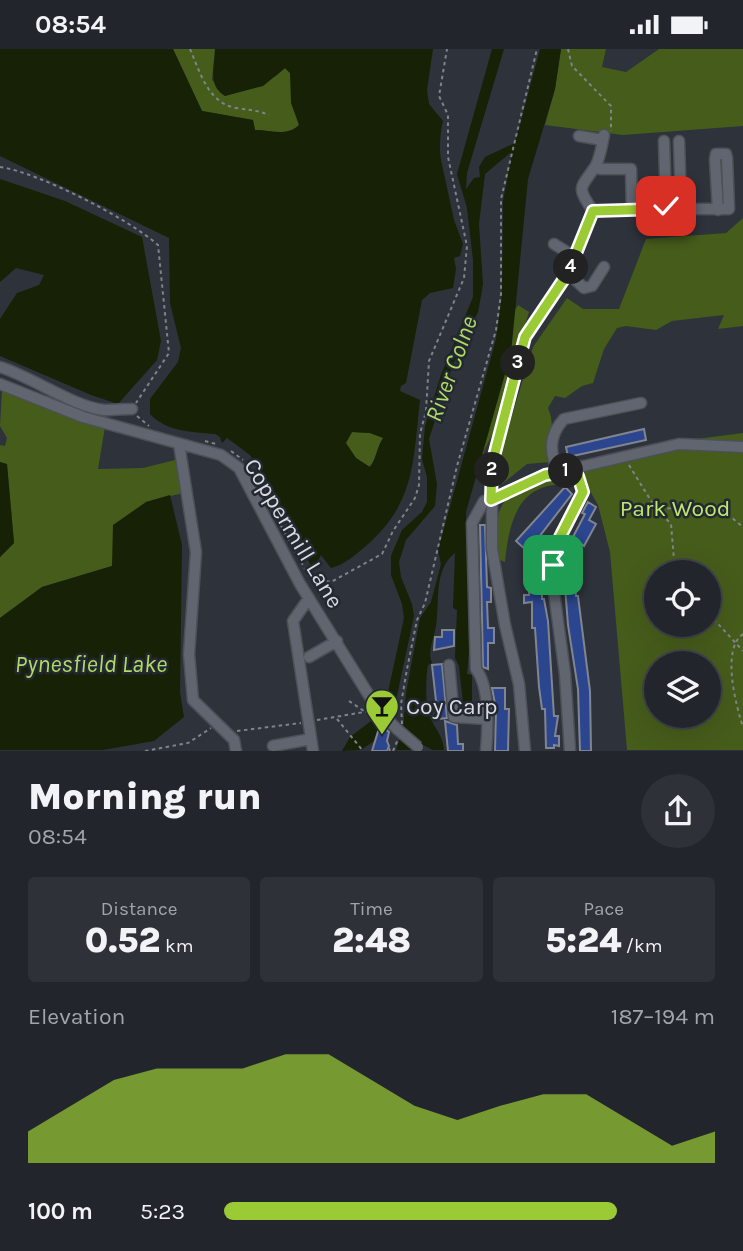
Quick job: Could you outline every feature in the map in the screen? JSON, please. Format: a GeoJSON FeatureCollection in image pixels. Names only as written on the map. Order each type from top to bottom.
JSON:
{"type":"FeatureCollection","features":[{"type":"Feature","properties":{"kind":"street"},"geometry":{"type":"LineString","coordinates":[[579,136],[603,137],[596,166],[582,184],[583,195],[593,211]]}},
{"type":"Feature","properties":{"kind":"street"},"geometry":{"type":"LineString","coordinates":[[664,141],[666,206]]}},
{"type":"Feature","properties":{"kind":"street"},"geometry":{"type":"LineString","coordinates":[[679,141],[681,205]]}},
{"type":"Feature","properties":{"kind":"street"},"geometry":{"type":"LineString","coordinates":[[593,211],[660,209],[681,205],[691,209],[721,209],[731,206],[727,158],[726,154],[721,153],[716,154],[715,159],[721,209]]}},
{"type":"Feature","properties":{"kind":"street"},"geometry":{"type":"LineString","coordinates":[[596,166],[600,169],[631,169],[632,209]]}},
{"type":"Feature","properties":{"kind":"street"},"geometry":{"type":"LineString","coordinates":[[525,751],[519,684],[505,625],[492,549],[488,500],[492,464],[525,337],[568,273],[593,211]]}},
{"type":"Feature","properties":{"kind":"street"},"geometry":{"type":"LineString","coordinates":[[554,243],[575,257]]}},
{"type":"Feature","properties":{"kind":"street"},"geometry":{"type":"LineString","coordinates":[[568,273],[584,288],[592,286],[604,267]]}},
{"type":"Feature","properties":{"kind":"street"},"geometry":{"type":"LineString","coordinates":[[0,367],[102,410],[132,409]]}},
{"type":"Feature","properties":{"kind":"street","name":"Coppermill Lane"},"geometry":{"type":"LineString","coordinates":[[0,384],[83,417],[221,455],[239,468],[309,598],[379,711],[419,749]]}},
{"type":"Feature","properties":{"kind":"street"},"geometry":{"type":"LineString","coordinates":[[563,472],[551,444],[556,428],[564,419],[641,403]]}},
{"type":"Feature","properties":{"kind":"street"},"geometry":{"type":"LineString","coordinates":[[179,444],[196,552],[189,654],[193,700],[234,740],[236,751]]}},
{"type":"Feature","properties":{"kind":"street"},"geometry":{"type":"LineString","coordinates":[[486,751],[486,701],[482,676],[476,669],[472,523],[488,500],[545,475],[680,444],[743,447]]}},
{"type":"Feature","properties":{"kind":"street"},"geometry":{"type":"LineString","coordinates":[[563,472],[578,476],[583,492],[557,543],[553,585],[565,674],[570,751]]}},
{"type":"Feature","properties":{"kind":"street"},"geometry":{"type":"LineString","coordinates":[[309,598],[293,621],[313,751]]}},
{"type":"Feature","properties":{"kind":"street"},"geometry":{"type":"LineString","coordinates":[[309,657],[337,641]]}},
{"type":"Feature","properties":{"kind":"street"},"geometry":{"type":"LineString","coordinates":[[449,665],[454,717],[486,719]]}},
{"type":"Feature","properties":{"kind":"street"},"geometry":{"type":"LineString","coordinates":[[273,746],[311,739]]}},
{"type":"Feature","properties":{"kind":"path"},"geometry":{"type":"LineString","coordinates":[[190,49],[213,97],[235,108],[252,108],[269,114]]}},
{"type":"Feature","properties":{"kind":"path"},"geometry":{"type":"LineString","coordinates":[[199,440],[212,442],[238,454],[257,478],[310,577],[331,582],[382,554],[393,531],[415,498],[419,485],[420,435],[426,411],[429,361],[464,278],[467,246],[448,157],[449,115],[439,96],[447,49]]}},
{"type":"Feature","properties":{"kind":"path"},"geometry":{"type":"LineString","coordinates":[[398,730],[417,620],[425,603],[454,479],[496,330],[501,294],[501,199],[537,49]]}},
{"type":"Feature","properties":{"kind":"path"},"geometry":{"type":"LineString","coordinates":[[568,49],[572,66],[611,106],[611,131],[603,137]]}},
{"type":"Feature","properties":{"kind":"path"},"geometry":{"type":"LineString","coordinates":[[0,167],[60,188],[91,203],[143,231],[158,245],[169,353],[132,409],[140,421],[155,428]]}},
{"type":"Feature","properties":{"kind":"path"},"geometry":{"type":"LineString","coordinates":[[624,457],[656,509],[671,524],[674,560]]}},
{"type":"Feature","properties":{"kind":"path"},"geometry":{"type":"LineString","coordinates":[[656,509],[718,506],[743,527]]}},
{"type":"Feature","properties":{"kind":"path"},"geometry":{"type":"LineString","coordinates":[[721,627],[743,652]]}},
{"type":"Feature","properties":{"kind":"path"},"geometry":{"type":"LineString","coordinates":[[743,634],[736,643],[731,666],[743,727]]}},
{"type":"Feature","properties":{"kind":"path"},"geometry":{"type":"LineString","coordinates":[[349,701],[365,712]]}},
{"type":"Feature","properties":{"kind":"path"},"geometry":{"type":"LineString","coordinates":[[145,751],[188,743],[206,729],[218,727],[232,731],[379,711]]}},
{"type":"Feature","properties":{"kind":"path"},"geometry":{"type":"LineString","coordinates":[[337,717],[363,751]]}},
{"type":"Feature","properties":{"kind":"green space"},"geometry":{"type":"Polygon","coordinates":[[[173,49],[215,49],[212,80],[225,96],[276,76],[285,68],[290,73],[299,125],[284,132],[255,130],[253,120],[202,111],[173,49]]]}},
{"type":"Feature","properties":{"kind":"green space"},"geometry":{"type":"Polygon","coordinates":[[[561,49],[606,49],[602,67],[626,72],[659,49],[743,49],[743,126],[623,135],[545,125],[555,89],[561,49]]]}},
{"type":"Feature","properties":{"kind":"green space"},"geometry":{"type":"Polygon","coordinates":[[[743,218],[743,326],[718,329],[724,315],[672,321],[656,330],[626,326],[617,328],[604,349],[593,383],[582,386],[565,398],[555,396],[548,408],[552,428],[550,462],[527,464],[502,484],[500,454],[533,347],[567,298],[583,309],[619,309],[646,239],[726,233],[743,218]]]}},
{"type":"Feature","properties":{"kind":"green space"},"geometry":{"type":"Polygon","coordinates":[[[518,305],[529,312],[496,427],[484,451],[483,476],[478,474],[475,444],[507,324],[518,305]]]}},
{"type":"Feature","properties":{"kind":"green space"},"geometry":{"type":"Polygon","coordinates":[[[2,390],[105,427],[98,469],[143,468],[175,460],[183,493],[146,502],[112,566],[42,587],[0,618],[0,557],[14,543],[7,465],[0,462],[0,445],[5,446],[7,438],[0,426],[2,390]]]}},
{"type":"Feature","properties":{"kind":"green space"},"geometry":{"type":"Polygon","coordinates":[[[352,432],[370,433],[384,438],[369,467],[356,458],[345,443],[352,432]]]}},
{"type":"Feature","properties":{"kind":"green space","name":"Park Wood"},"geometry":{"type":"Polygon","coordinates":[[[743,433],[743,750],[627,750],[610,552],[598,505],[576,467],[681,441],[743,433]]]}},
{"type":"Feature","properties":{"kind":"green space"},"geometry":{"type":"Polygon","coordinates":[[[561,479],[571,485],[553,485],[539,489],[528,496],[520,506],[510,532],[505,562],[500,560],[497,524],[499,511],[505,501],[526,487],[561,479]]]}},
{"type":"Feature","properties":{"kind":"water"},"geometry":{"type":"Polygon","coordinates":[[[0,49],[173,49],[202,111],[253,120],[255,130],[278,132],[289,131],[299,125],[291,103],[290,73],[285,68],[263,86],[225,96],[219,92],[214,81],[215,49],[433,49],[427,90],[429,104],[443,121],[441,160],[454,220],[463,244],[460,256],[454,258],[456,269],[453,288],[430,293],[422,300],[406,383],[401,386],[400,391],[420,400],[409,479],[395,513],[367,545],[346,562],[331,568],[321,555],[312,568],[274,492],[250,455],[227,438],[222,443],[220,437],[215,434],[172,428],[150,414],[150,399],[178,362],[181,348],[170,303],[169,238],[0,156],[0,49]],[[352,432],[346,443],[356,458],[370,467],[383,438],[370,433],[352,432]]]}},
{"type":"Feature","properties":{"kind":"water","name":"River Colne"},"geometry":{"type":"Polygon","coordinates":[[[492,49],[504,49],[467,173],[466,189],[474,178],[480,177],[479,167],[485,157],[515,143],[540,49],[561,49],[555,89],[528,179],[511,353],[466,512],[469,652],[467,674],[472,675],[472,713],[464,712],[459,666],[455,658],[455,553],[443,568],[440,577],[431,650],[432,663],[428,665],[427,676],[428,710],[444,750],[433,750],[417,742],[413,750],[396,750],[403,730],[406,693],[420,618],[431,602],[441,564],[438,550],[496,339],[502,294],[503,201],[512,154],[510,153],[485,174],[479,224],[483,284],[478,312],[453,364],[429,439],[437,484],[435,506],[406,540],[399,562],[414,616],[395,705],[379,727],[374,741],[361,750],[342,751],[350,737],[379,715],[386,703],[404,618],[402,604],[391,575],[391,556],[402,530],[422,512],[427,502],[427,477],[422,459],[425,426],[441,375],[473,297],[473,260],[467,208],[457,174],[492,49]]]}},
{"type":"Feature","properties":{"kind":"water"},"geometry":{"type":"Polygon","coordinates":[[[0,179],[65,201],[142,237],[161,341],[157,360],[118,404],[0,356],[0,319],[17,293],[39,285],[44,275],[16,268],[0,282],[0,179]]]}},
{"type":"Feature","properties":{"kind":"water"},"geometry":{"type":"Polygon","coordinates":[[[0,462],[7,464],[14,543],[0,557],[0,462]]]}},
{"type":"Feature","properties":{"kind":"water","name":"Pynesfield Lake"},"geometry":{"type":"Polygon","coordinates":[[[170,495],[182,545],[180,692],[184,717],[154,741],[103,750],[0,750],[0,618],[42,587],[112,566],[113,525],[146,502],[170,495]]]}},
{"type":"Feature","properties":{"kind":"building"},"geometry":{"type":"Polygon","coordinates":[[[644,429],[646,440],[568,457],[566,447],[644,429]]]}},
{"type":"Feature","properties":{"kind":"building"},"geometry":{"type":"Polygon","coordinates":[[[565,487],[572,494],[536,541],[547,552],[538,561],[516,541],[565,487]]]}},
{"type":"Feature","properties":{"kind":"building"},"geometry":{"type":"Polygon","coordinates":[[[588,502],[596,507],[589,520],[596,524],[584,546],[580,543],[571,558],[564,554],[585,514],[582,513],[588,502]]]}},
{"type":"Feature","properties":{"kind":"building"},"geometry":{"type":"Polygon","coordinates":[[[480,525],[485,525],[487,587],[491,588],[491,602],[487,602],[488,628],[494,628],[494,643],[488,643],[488,669],[483,667],[480,525]]]}},
{"type":"Feature","properties":{"kind":"building"},"geometry":{"type":"Polygon","coordinates":[[[564,574],[574,574],[578,596],[590,691],[591,751],[580,751],[578,689],[568,625],[564,574]]]}},
{"type":"Feature","properties":{"kind":"building"},"geometry":{"type":"Polygon","coordinates":[[[529,580],[542,583],[542,599],[548,621],[554,716],[558,716],[555,736],[559,736],[559,746],[554,745],[554,748],[546,748],[545,709],[542,709],[539,687],[535,628],[532,628],[532,602],[524,603],[524,595],[529,595],[529,580]]]}},
{"type":"Feature","properties":{"kind":"building"},"geometry":{"type":"Polygon","coordinates":[[[442,630],[454,630],[454,646],[434,650],[435,637],[442,637],[442,630]]]}},
{"type":"Feature","properties":{"kind":"building"},"geometry":{"type":"Polygon","coordinates":[[[442,664],[447,718],[438,719],[432,665],[442,664]]]}},
{"type":"Feature","properties":{"kind":"building"},"geometry":{"type":"Polygon","coordinates":[[[492,688],[505,688],[505,709],[509,709],[508,751],[495,751],[496,709],[492,688]]]}},
{"type":"Feature","properties":{"kind":"building"},"geometry":{"type":"Polygon","coordinates":[[[445,721],[457,725],[458,744],[463,744],[463,751],[448,751],[445,721]]]}},
{"type":"Feature","properties":{"kind":"building","name":"Coy Carp"},"geometry":{"type":"Polygon","coordinates":[[[380,725],[389,732],[389,746],[387,751],[372,751],[380,725]]]}},
{"type":"Feature","properties":{"kind":"place","name":"Coy Carp"},"geometry":{"type":"Point","coordinates":[382,736]}},
{"type":"Feature","properties":{"kind":"route"},"geometry":{"type":"LineString","coordinates":[[553,565],[557,543],[583,492],[578,476],[569,471],[545,475],[491,500],[492,464],[525,337],[568,273],[593,211],[660,209],[666,206]]}}]}
